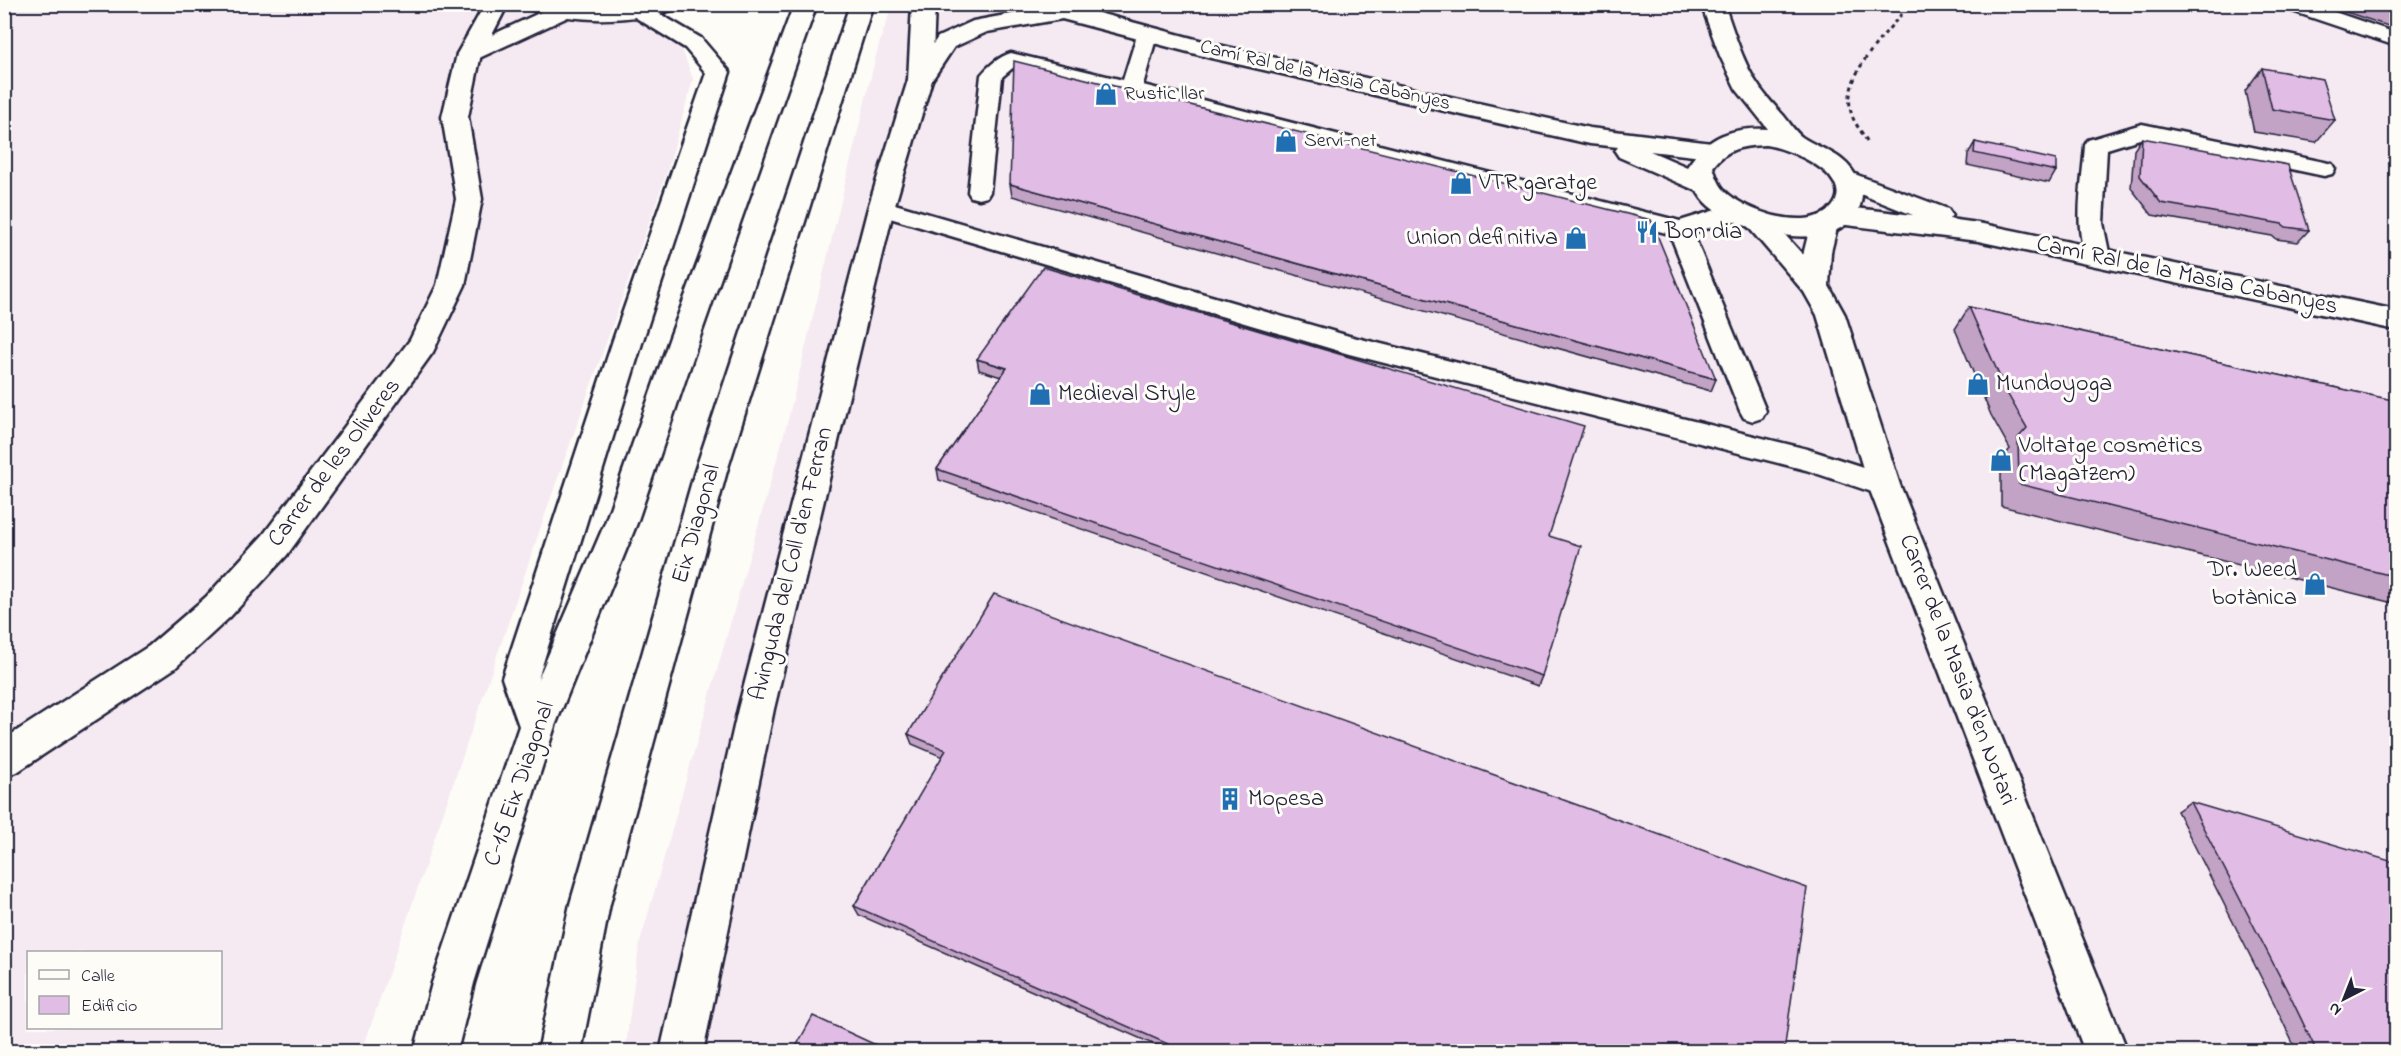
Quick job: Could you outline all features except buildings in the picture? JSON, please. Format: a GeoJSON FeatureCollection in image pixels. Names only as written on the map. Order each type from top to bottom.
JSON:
{"type":"FeatureCollection","features":[{"type":"Feature","properties":{"kind":"main road","name":"Carrer de les Oliveres"},"geometry":{"type":"LineString","coordinates":[[4,760],[162,657],[218,607],[275,545],[423,345],[451,285],[469,199],[455,117],[469,54],[497,4]]}},
{"type":"Feature","properties":{"kind":"main road"},"geometry":{"type":"LineString","coordinates":[[537,4],[560,12],[599,15],[655,8],[693,43],[718,72],[628,340],[520,678],[537,726]]}},
{"type":"Feature","properties":{"kind":"main road","name":"C-15 Eix Diagonal"},"geometry":{"type":"LineString","coordinates":[[435,1052],[453,983],[537,726],[621,523],[685,337],[806,4]]}},
{"type":"Feature","properties":{"kind":"main road","name":"Eix Diagonal"},"geometry":{"type":"LineString","coordinates":[[559,1052],[590,904],[711,471],[862,4]]}},
{"type":"Feature","properties":{"kind":"main road"},"geometry":{"type":"LineString","coordinates":[[920,81],[924,4]]}},
{"type":"Feature","properties":{"kind":"main road"},"geometry":{"type":"LineString","coordinates":[[1712,4],[1748,89],[1791,141]]}},
{"type":"Feature","properties":{"kind":"main road","name":"Camí Ral de la Masia Cabanyes"},"geometry":{"type":"LineString","coordinates":[[920,81],[946,42],[981,26],[1054,8],[1148,35],[1590,136],[1711,150]]}},
{"type":"Feature","properties":{"kind":"main road"},"geometry":{"type":"LineString","coordinates":[[469,54],[560,12]]}},
{"type":"Feature","properties":{"kind":"main road","name":"Avinguda del Coll d'en Ferran"},"geometry":{"type":"LineString","coordinates":[[681,1052],[756,709],[881,208],[920,81]]}},
{"type":"Feature","properties":{"kind":"main road"},"geometry":{"type":"LineString","coordinates":[[1739,138],[1748,89]]}},
{"type":"Feature","properties":{"kind":"main road","name":"Camí Ral de la Masia Cabanyes"},"geometry":{"type":"LineString","coordinates":[[1590,136],[1706,185]]}},
{"type":"Feature","properties":{"kind":"main road"},"geometry":{"type":"LineString","coordinates":[[1815,286],[1817,252],[1832,219],[1848,202],[1849,186],[1837,167],[1817,152],[1791,141],[1766,137],[1739,138],[1711,150],[1700,167],[1706,185],[1717,199],[1747,217],[1784,227],[1805,227],[1832,219]]}},
{"type":"Feature","properties":{"kind":"main road","name":"Camí Ral de la Masia Cabanyes"},"geometry":{"type":"LineString","coordinates":[[1844,178],[1978,232]]}},
{"type":"Feature","properties":{"kind":"main road","name":"Carrer de la Masia d'en Notari"},"geometry":{"type":"LineString","coordinates":[[1747,217],[1815,286],[1832,315],[1884,485],[2107,1052]]}},
{"type":"Feature","properties":{"kind":"main road","name":"Camí Ral de la Masia Cabanyes"},"geometry":{"type":"LineString","coordinates":[[1832,219],[1978,232],[2397,320]]}},
{"type":"Feature","properties":{"kind":"lane"},"geometry":{"type":"LineString","coordinates":[[2290,4],[2397,40]]}},
{"type":"Feature","properties":{"kind":"lane"},"geometry":{"type":"LineString","coordinates":[[1131,88],[1148,35]]}},
{"type":"Feature","properties":{"kind":"lane"},"geometry":{"type":"LineString","coordinates":[[978,192],[992,75],[1011,59],[1680,230],[1747,217]]}},
{"type":"Feature","properties":{"kind":"lane"},"geometry":{"type":"LineString","coordinates":[[2098,257],[2091,223],[2096,145],[2142,131],[2324,169]]}},
{"type":"Feature","properties":{"kind":"lane"},"geometry":{"type":"LineString","coordinates":[[881,208],[1349,345],[1807,459],[1884,485]]}},
{"type":"Feature","properties":{"kind":"lane"},"geometry":{"type":"LineString","coordinates":[[1680,230],[1753,411]]}},
{"type":"Feature","properties":{"kind":"path"},"geometry":{"type":"LineString","coordinates":[[1867,141],[1851,113],[1849,90],[1857,71],[1910,4]]}},
{"type":"Feature","properties":{"kind":"shaded area"},"geometry":{"type":"Polygon","coordinates":[[[2335,4],[2396,25],[2396,1051],[625,1052],[639,946],[788,420],[878,48],[892,5],[2335,4]]]}},
{"type":"Feature","properties":{"kind":"shaded area"},"geometry":{"type":"Polygon","coordinates":[[[5,5],[665,5],[693,79],[667,172],[550,500],[362,1051],[5,1052],[5,5]]]}},
{"type":"Feature","properties":{"kind":"place","name":"Rustic llar"},"geometry":{"type":"Point","coordinates":[1106,94]}},
{"type":"Feature","properties":{"kind":"place","name":"Servi-net"},"geometry":{"type":"Point","coordinates":[1286,141]}},
{"type":"Feature","properties":{"kind":"place","name":"VTR garatge"},"geometry":{"type":"Point","coordinates":[1461,183]}},
{"type":"Feature","properties":{"kind":"place","name":"Bon dia"},"geometry":{"type":"Point","coordinates":[1647,232]}},
{"type":"Feature","properties":{"kind":"place","name":"Union definitiva"},"geometry":{"type":"Point","coordinates":[1576,238]}},
{"type":"Feature","properties":{"kind":"place","name":"Mundoyoga"},"geometry":{"type":"Point","coordinates":[1978,384]}},
{"type":"Feature","properties":{"kind":"place","name":"Medieval Style"},"geometry":{"type":"Point","coordinates":[1040,394]}},
{"type":"Feature","properties":{"kind":"place","name":"Voltatge cosmètics (Magatzem)"},"geometry":{"type":"Point","coordinates":[2001,460]}},
{"type":"Feature","properties":{"kind":"place","name":"Dr. Weed botànica"},"geometry":{"type":"Point","coordinates":[2315,584]}},
{"type":"Feature","properties":{"kind":"place","name":"Mopesa"},"geometry":{"type":"Point","coordinates":[1230,799]}}]}
